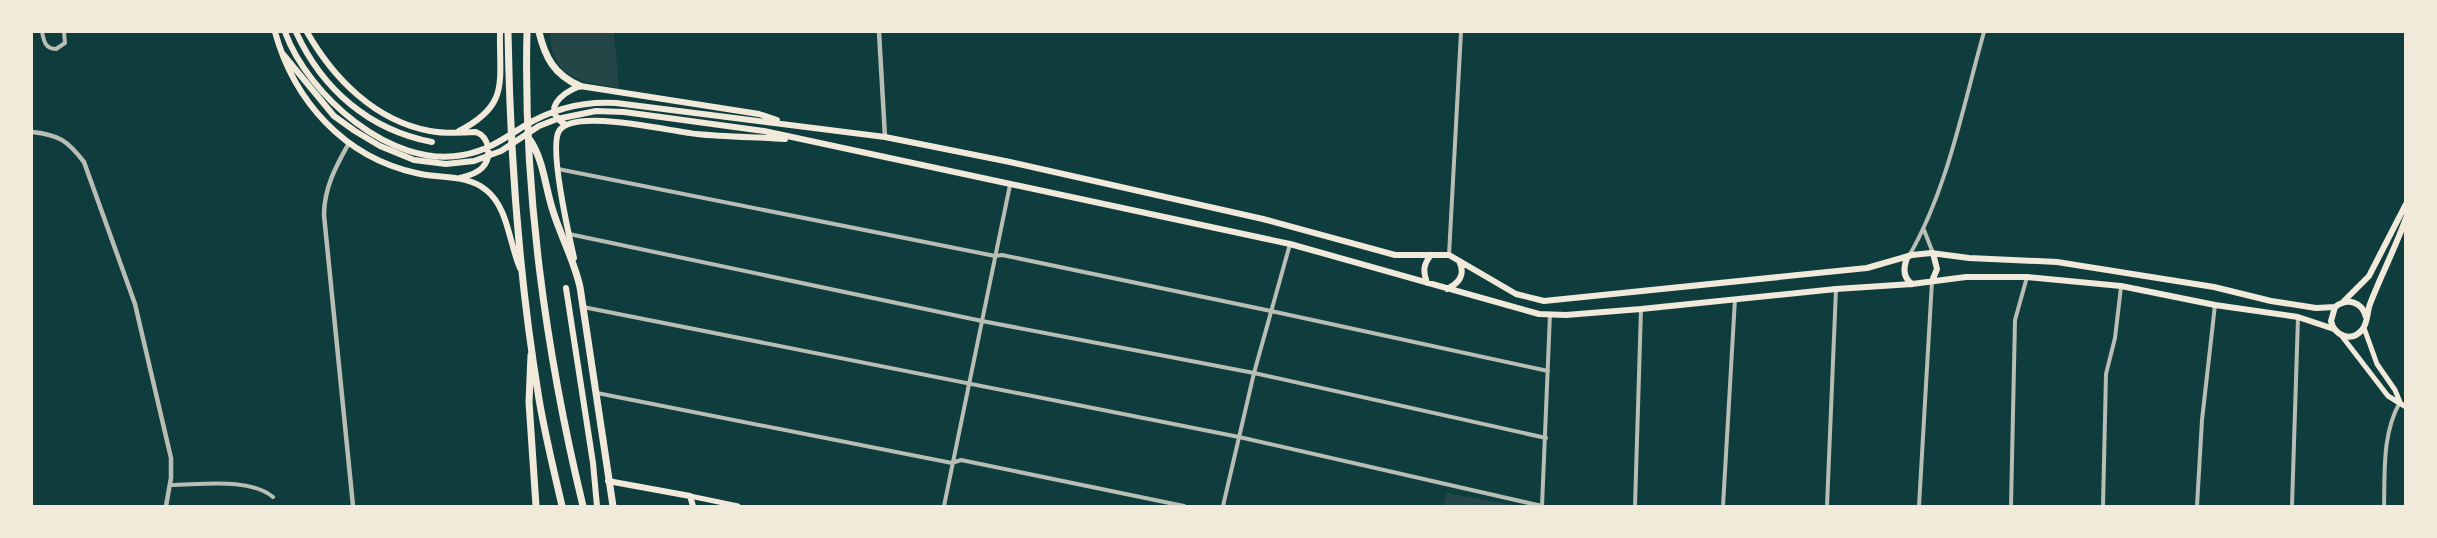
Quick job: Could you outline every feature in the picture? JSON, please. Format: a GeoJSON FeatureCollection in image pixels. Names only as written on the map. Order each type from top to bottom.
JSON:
{"type":"FeatureCollection","features":[{"type":"Feature","properties":{"kind":"highway"},"geometry":{"type":"LineString","coordinates":[[508,32],[513,173],[523,273],[540,402],[562,507]]}},
{"type":"Feature","properties":{"kind":"highway"},"geometry":{"type":"LineString","coordinates":[[527,32],[530,140],[545,302],[562,409],[583,507]]}},
{"type":"Feature","properties":{"kind":"highway"},"geometry":{"type":"LineString","coordinates":[[539,32],[552,66],[567,81],[580,86]]}},
{"type":"Feature","properties":{"kind":"highway"},"geometry":{"type":"LineString","coordinates":[[530,140],[539,158],[552,211],[576,268],[613,507]]}},
{"type":"Feature","properties":{"kind":"highway"},"geometry":{"type":"LineString","coordinates":[[532,343],[529,402],[536,507]]}},
{"type":"Feature","properties":{"kind":"main road"},"geometry":{"type":"LineString","coordinates":[[275,32],[298,89],[335,134],[396,168],[416,174],[476,183],[485,189],[498,202],[514,255],[523,273]]}},
{"type":"Feature","properties":{"kind":"main road"},"geometry":{"type":"LineString","coordinates":[[285,32],[304,69],[344,114],[377,136],[416,152],[437,156],[463,156],[495,145],[524,126],[557,110],[592,103],[626,104],[885,137],[1010,162],[1263,219],[1395,255],[1449,255],[1516,294],[1544,301],[1867,268],[1908,256],[1933,253],[1970,258],[2057,261],[2214,287],[2316,308],[2335,307],[2344,302],[2369,276],[2406,204]]}},
{"type":"Feature","properties":{"kind":"main road"},"geometry":{"type":"LineString","coordinates":[[296,32],[319,71],[353,108],[389,129],[432,142]]}},
{"type":"Feature","properties":{"kind":"main road"},"geometry":{"type":"LineString","coordinates":[[307,32],[337,76],[380,111],[421,129],[456,133],[476,132],[485,138],[488,146],[486,162],[480,170],[457,179]]}},
{"type":"Feature","properties":{"kind":"main road"},"geometry":{"type":"LineString","coordinates":[[456,133],[483,118],[497,98],[500,84],[500,32]]}},
{"type":"Feature","properties":{"kind":"main road"},"geometry":{"type":"LineString","coordinates":[[282,53],[334,116],[380,146],[414,160],[446,164],[474,161],[501,151],[539,126],[557,119],[596,111],[624,112],[764,131],[1290,244],[1539,315],[1641,309],[1966,277],[2027,277],[2121,286],[2216,305],[2298,316],[2334,329],[2388,396],[2406,407]]}},
{"type":"Feature","properties":{"kind":"main road"},"geometry":{"type":"LineString","coordinates":[[566,125],[556,114],[555,104],[559,96],[580,86],[759,114],[786,124]]}},
{"type":"Feature","properties":{"kind":"main road"},"geometry":{"type":"LineString","coordinates":[[576,268],[558,169],[556,142],[559,131],[566,125],[591,121],[616,121],[694,134],[803,140]]}},
{"type":"Feature","properties":{"kind":"main road"},"geometry":{"type":"LineString","coordinates":[[2400,402],[2395,390],[2377,364],[2364,328],[2372,300],[2394,253],[2406,218]]}},
{"type":"Feature","properties":{"kind":"main road"},"geometry":{"type":"LineString","coordinates":[[1932,281],[1937,266],[1933,253]]}},
{"type":"Feature","properties":{"kind":"main road"},"geometry":{"type":"LineString","coordinates":[[1427,283],[1423,272],[1424,264],[1431,255]]}},
{"type":"Feature","properties":{"kind":"main road"},"geometry":{"type":"LineString","coordinates":[[1908,256],[1904,274],[1912,284]]}},
{"type":"Feature","properties":{"kind":"main road"},"geometry":{"type":"LineString","coordinates":[[1447,289],[1456,284],[1462,275],[1462,267],[1457,258]]}},
{"type":"Feature","properties":{"kind":"main road"},"geometry":{"type":"LineString","coordinates":[[566,288],[593,463],[597,507]]}},
{"type":"Feature","properties":{"kind":"main road"},"geometry":{"type":"LineString","coordinates":[[2344,302],[2350,301],[2361,306],[2366,317]]}},
{"type":"Feature","properties":{"kind":"main road"},"geometry":{"type":"LineString","coordinates":[[2334,329],[2331,316],[2335,307]]}},
{"type":"Feature","properties":{"kind":"main road"},"geometry":{"type":"LineString","coordinates":[[2341,335],[2351,337],[2364,328]]}},
{"type":"Feature","properties":{"kind":"main road"},"geometry":{"type":"LineString","coordinates":[[608,481],[738,507]]}},
{"type":"Feature","properties":{"kind":"main road"},"geometry":{"type":"LineString","coordinates":[[690,496],[693,507]]}},
{"type":"Feature","properties":{"kind":"street"},"geometry":{"type":"LineString","coordinates":[[42,32],[45,44],[49,48],[56,49],[65,43],[64,32]]}},
{"type":"Feature","properties":{"kind":"street"},"geometry":{"type":"LineString","coordinates":[[879,32],[885,137]]}},
{"type":"Feature","properties":{"kind":"street"},"geometry":{"type":"LineString","coordinates":[[1449,255],[1461,32]]}},
{"type":"Feature","properties":{"kind":"street"},"geometry":{"type":"LineString","coordinates":[[1908,256],[1924,230],[1953,145],[1984,32]]}},
{"type":"Feature","properties":{"kind":"street"},"geometry":{"type":"LineString","coordinates":[[32,132],[60,137],[84,162],[135,304],[171,458],[166,507]]}},
{"type":"Feature","properties":{"kind":"street"},"geometry":{"type":"LineString","coordinates":[[350,144],[333,171],[324,204],[353,507]]}},
{"type":"Feature","properties":{"kind":"street"},"geometry":{"type":"LineString","coordinates":[[558,169],[995,256],[1002,255],[1271,310],[1548,371]]}},
{"type":"Feature","properties":{"kind":"street"},"geometry":{"type":"LineString","coordinates":[[944,507],[1010,185]]}},
{"type":"Feature","properties":{"kind":"street"},"geometry":{"type":"LineString","coordinates":[[1924,230],[1933,253]]}},
{"type":"Feature","properties":{"kind":"street"},"geometry":{"type":"LineString","coordinates":[[569,234],[982,321],[1254,373],[1546,438]]}},
{"type":"Feature","properties":{"kind":"street"},"geometry":{"type":"LineString","coordinates":[[1223,507],[1254,373],[1290,244]]}},
{"type":"Feature","properties":{"kind":"street"},"geometry":{"type":"LineString","coordinates":[[2011,507],[2015,320],[2027,277]]}},
{"type":"Feature","properties":{"kind":"street"},"geometry":{"type":"LineString","coordinates":[[1919,507],[1932,281]]}},
{"type":"Feature","properties":{"kind":"street"},"geometry":{"type":"LineString","coordinates":[[2103,507],[2106,374],[2115,338],[2121,286]]}},
{"type":"Feature","properties":{"kind":"street"},"geometry":{"type":"LineString","coordinates":[[1827,507],[1836,289]]}},
{"type":"Feature","properties":{"kind":"street"},"geometry":{"type":"LineString","coordinates":[[1723,507],[1736,299]]}},
{"type":"Feature","properties":{"kind":"street"},"geometry":{"type":"LineString","coordinates":[[2197,507],[2202,420],[2216,305]]}},
{"type":"Feature","properties":{"kind":"street"},"geometry":{"type":"LineString","coordinates":[[583,307],[1239,437],[1542,506],[1550,314]]}},
{"type":"Feature","properties":{"kind":"street"},"geometry":{"type":"LineString","coordinates":[[1635,507],[1641,309]]}},
{"type":"Feature","properties":{"kind":"street"},"geometry":{"type":"LineString","coordinates":[[2292,507],[2298,316]]}},
{"type":"Feature","properties":{"kind":"street"},"geometry":{"type":"LineString","coordinates":[[595,392],[952,464],[961,460],[1184,507]]}},
{"type":"Feature","properties":{"kind":"street"},"geometry":{"type":"LineString","coordinates":[[2384,507],[2387,436],[2391,419],[2400,402]]}},
{"type":"Feature","properties":{"kind":"street"},"geometry":{"type":"LineString","coordinates":[[170,485],[245,485],[261,489],[273,497]]}},
{"type":"Feature","properties":{"kind":"shaded area"},"geometry":{"type":"Polygon","coordinates":[[[550,32],[614,32],[619,88],[580,80],[562,69],[552,48],[550,32]]]}},
{"type":"Feature","properties":{"kind":"shaded area"},"geometry":{"type":"Polygon","coordinates":[[[1447,493],[1520,506],[1443,506],[1447,493]]]}}]}
